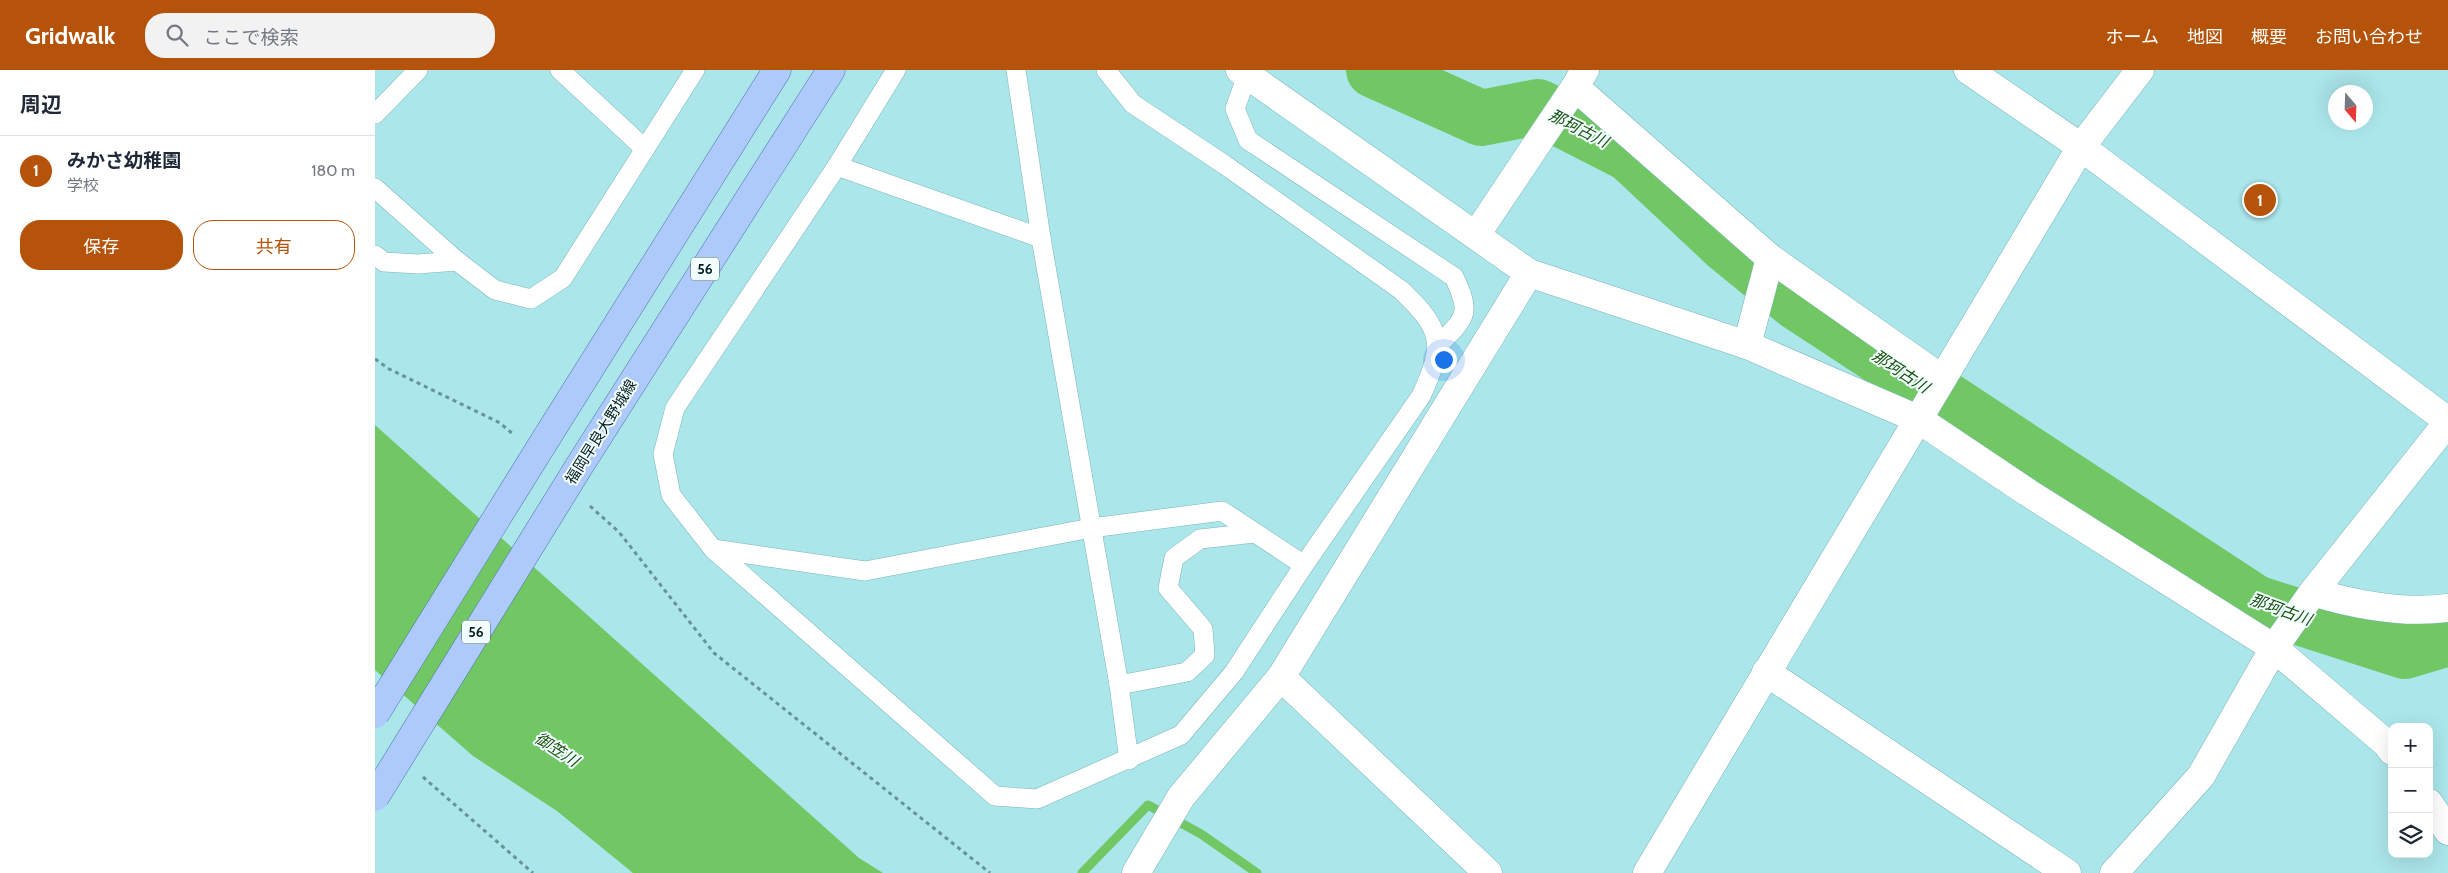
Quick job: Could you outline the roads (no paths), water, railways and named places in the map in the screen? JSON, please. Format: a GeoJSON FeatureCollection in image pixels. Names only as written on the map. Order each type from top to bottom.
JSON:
{"type":"FeatureCollection","features":[{"type":"Feature","properties":{"kind":"main road"},"geometry":{"type":"LineString","coordinates":[[375,714],[777,70]]}},
{"type":"Feature","properties":{"kind":"main road","name":"福岡早良大野城線"},"geometry":{"type":"LineString","coordinates":[[375,797],[578,468],[831,70]]}},
{"type":"Feature","properties":{"kind":"street"},"geometry":{"type":"LineString","coordinates":[[1968,70],[2081,147],[2448,421],[2313,592],[2274,648],[2201,776],[2113,873]]}},
{"type":"Feature","properties":{"kind":"street"},"geometry":{"type":"LineString","coordinates":[[1647,873],[1941,378],[2081,147],[2140,70]]}},
{"type":"Feature","properties":{"kind":"street"},"geometry":{"type":"LineString","coordinates":[[1244,73],[1529,273],[1747,344],[1918,418],[2027,492],[2274,648],[2388,745]]}},
{"type":"Feature","properties":{"kind":"street"},"geometry":{"type":"LineString","coordinates":[[1476,235],[1580,79],[1770,258],[1941,378]]}},
{"type":"Feature","properties":{"kind":"street"},"geometry":{"type":"LineString","coordinates":[[1747,344],[1770,258]]}},
{"type":"Feature","properties":{"kind":"street"},"geometry":{"type":"LineString","coordinates":[[1135,873],[1181,797],[1281,677],[1529,273]]}},
{"type":"Feature","properties":{"kind":"street"},"geometry":{"type":"LineString","coordinates":[[2313,592],[2351,604],[2427,611],[2448,608]]}},
{"type":"Feature","properties":{"kind":"street"},"geometry":{"type":"LineString","coordinates":[[1766,672],[2067,873]]}},
{"type":"Feature","properties":{"kind":"street"},"geometry":{"type":"LineString","coordinates":[[1281,677],[1489,873]]}},
{"type":"Feature","properties":{"kind":"street"},"geometry":{"type":"LineString","coordinates":[[2433,810],[2448,831]]}},
{"type":"Feature","properties":{"kind":"lane"},"geometry":{"type":"LineString","coordinates":[[375,114],[418,70]]}},
{"type":"Feature","properties":{"kind":"lane"},"geometry":{"type":"LineString","coordinates":[[560,70],[644,148]]}},
{"type":"Feature","properties":{"kind":"lane"},"geometry":{"type":"LineString","coordinates":[[375,188],[457,262],[495,290],[531,299],[563,278],[695,70]]}},
{"type":"Feature","properties":{"kind":"lane"},"geometry":{"type":"LineString","coordinates":[[896,70],[837,166],[675,408],[663,454],[671,495],[713,549],[995,796],[1037,799],[1129,760],[1181,735],[1234,672],[1304,564],[1421,396],[1434,368],[1437,347],[1432,327],[1424,312],[1401,290],[1225,165],[1133,104],[1106,70]]}},
{"type":"Feature","properties":{"kind":"lane"},"geometry":{"type":"LineString","coordinates":[[1016,70],[1041,238],[1119,686],[1129,760]]}},
{"type":"Feature","properties":{"kind":"lane"},"geometry":{"type":"LineString","coordinates":[[1244,73],[1235,109],[1248,140],[1454,277],[1463,296],[1466,309],[1461,322],[1437,347]]}},
{"type":"Feature","properties":{"kind":"lane"},"geometry":{"type":"LineString","coordinates":[[837,166],[1041,238]]}},
{"type":"Feature","properties":{"kind":"lane"},"geometry":{"type":"LineString","coordinates":[[375,255],[384,262],[418,264],[457,262]]}},
{"type":"Feature","properties":{"kind":"lane"},"geometry":{"type":"LineString","coordinates":[[713,549],[865,571],[1091,528],[1222,510],[1304,564]]}},
{"type":"Feature","properties":{"kind":"lane"},"geometry":{"type":"LineString","coordinates":[[1119,686],[1187,672],[1205,655],[1203,629],[1168,588],[1174,558],[1200,539],[1255,533]]}},
{"type":"Feature","properties":{"kind":"water","name":"御笠川"},"geometry":{"type":"Polygon","coordinates":[[[375,425],[859,858],[883,873],[633,873],[557,811],[473,756],[375,670],[375,425]]]}},
{"type":"Feature","properties":{"kind":"waterway","name":"那珂古川"},"geometry":{"type":"LineString","coordinates":[[1374,70],[1481,118],[1538,107],[1630,154],[1727,245],[1797,302],[2255,603],[2405,651],[2448,638]]}},
{"type":"Feature","properties":{"kind":"waterway"},"geometry":{"type":"LineString","coordinates":[[1082,873],[1148,805],[1201,834],[1257,873]]}},
{"type":"Feature","properties":{"kind":"place","name":"みかさ幼稚園"},"geometry":{"type":"Point","coordinates":[2260,200]}}]}
